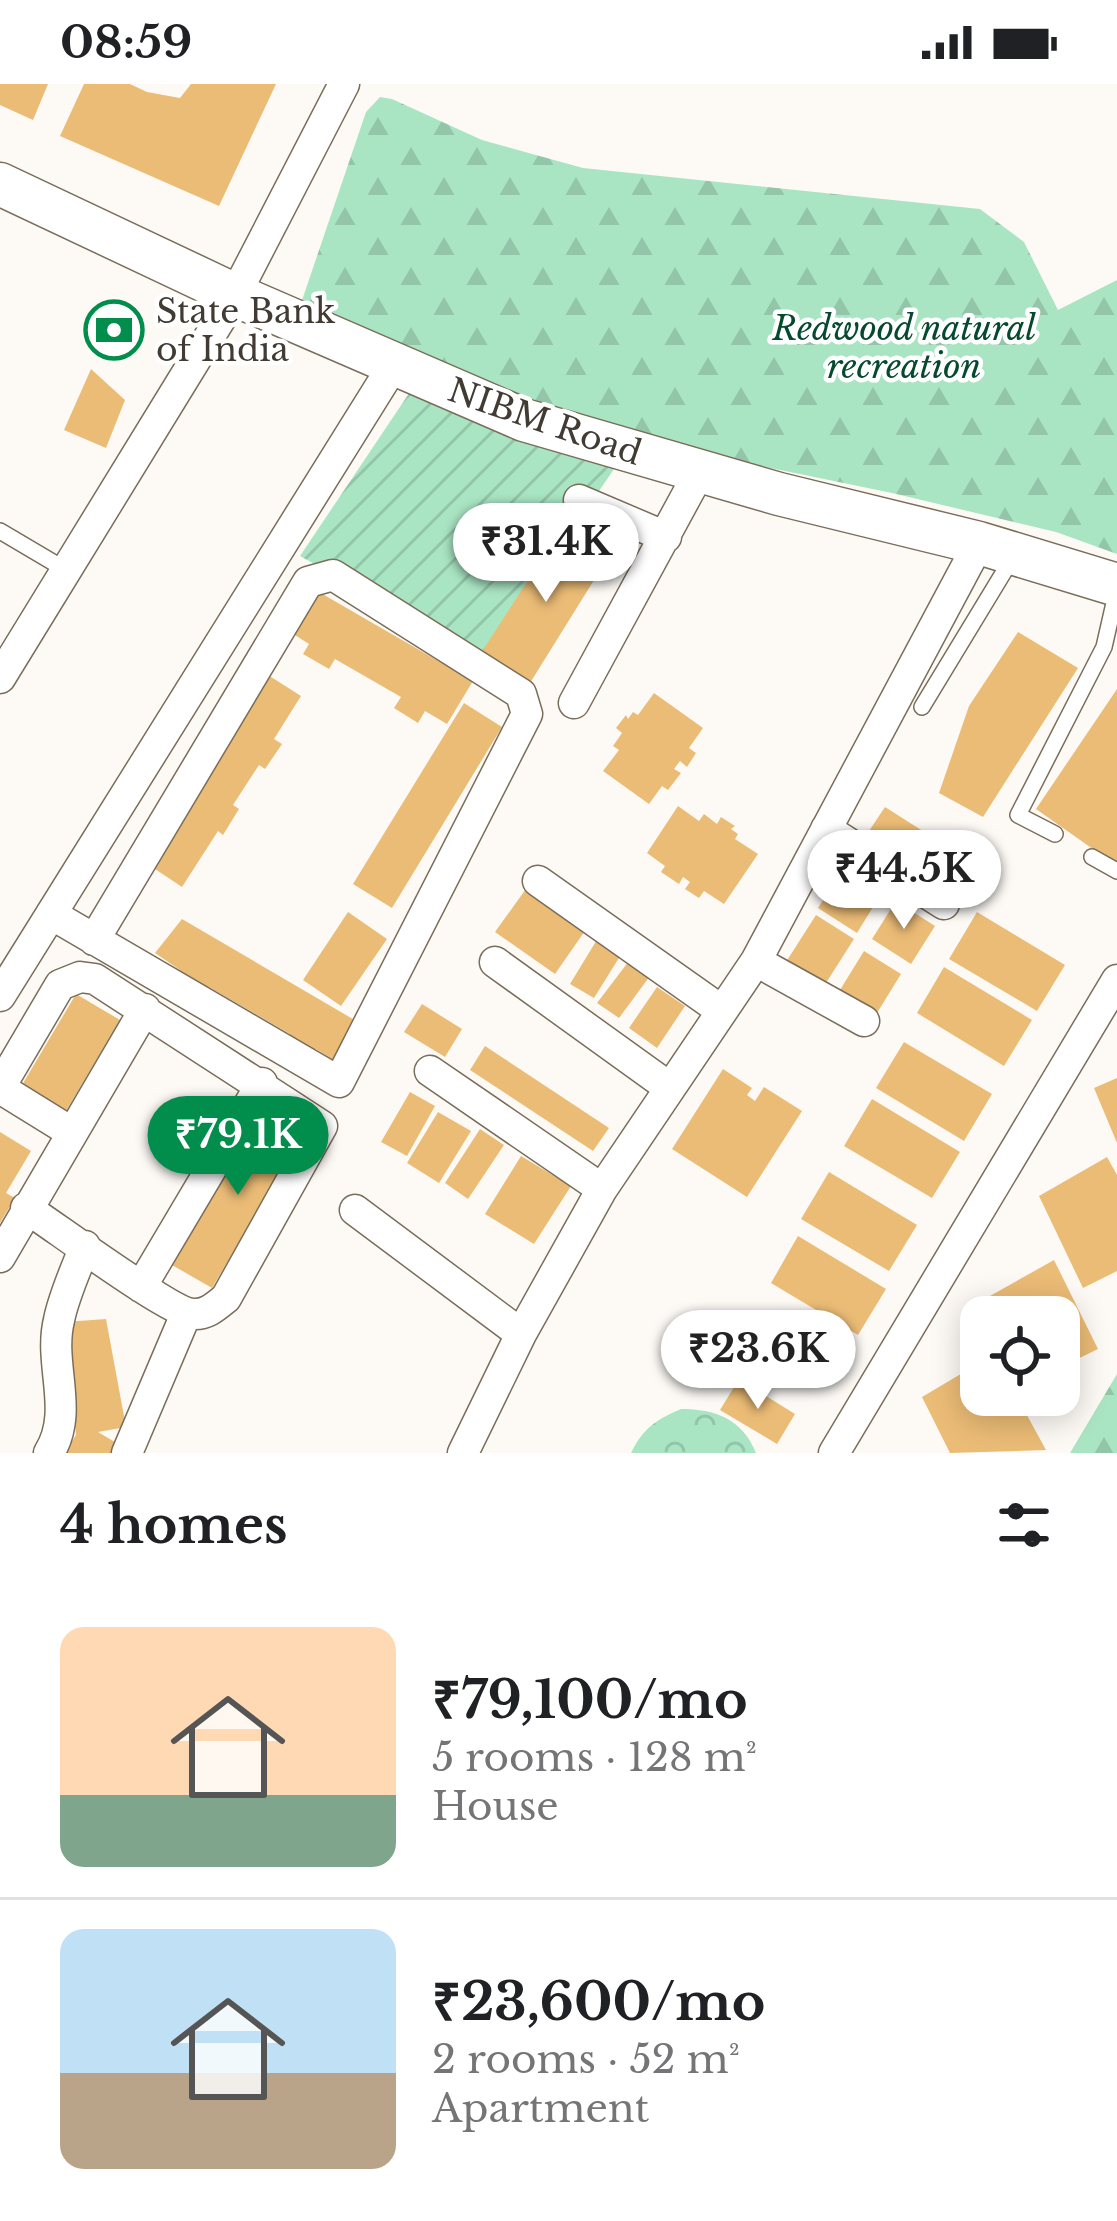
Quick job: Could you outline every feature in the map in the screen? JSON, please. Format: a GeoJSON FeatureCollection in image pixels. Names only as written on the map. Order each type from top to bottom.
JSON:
{"type":"FeatureCollection","features":[{"type":"Feature","properties":{"kind":"main road","name":"NIBM Road"},"geometry":{"type":"LineString","coordinates":[[0,184],[235,295],[524,420],[997,549],[1117,587]]}},
{"type":"Feature","properties":{"kind":"street"},"geometry":{"type":"LineString","coordinates":[[3,668],[235,295],[344,84]]}},
{"type":"Feature","properties":{"kind":"street"},"geometry":{"type":"LineString","coordinates":[[0,996],[393,365]]}},
{"type":"Feature","properties":{"kind":"street"},"geometry":{"type":"LineString","coordinates":[[574,704],[700,471]]}},
{"type":"Feature","properties":{"kind":"street"},"geometry":{"type":"LineString","coordinates":[[579,500],[666,537]]}},
{"type":"Feature","properties":{"kind":"street"},"geometry":{"type":"LineString","coordinates":[[463,1453],[520,1334],[602,1189],[756,962],[826,830],[997,549]]}},
{"type":"Feature","properties":{"kind":"street"},"geometry":{"type":"LineString","coordinates":[[51,914],[94,940],[339,1082],[527,713],[521,694],[333,575],[308,582],[94,940]]}},
{"type":"Feature","properties":{"kind":"street"},"geometry":{"type":"LineString","coordinates":[[826,830],[944,904]]}},
{"type":"Feature","properties":{"kind":"street"},"geometry":{"type":"LineString","coordinates":[[538,881],[722,1011]]}},
{"type":"Feature","properties":{"kind":"street"},"geometry":{"type":"LineString","coordinates":[[496,962],[670,1088]]}},
{"type":"Feature","properties":{"kind":"street"},"geometry":{"type":"LineString","coordinates":[[756,962],[864,1022]]}},
{"type":"Feature","properties":{"kind":"street"},"geometry":{"type":"LineString","coordinates":[[26,1208],[141,1287],[186,1314],[200,1315],[226,1298],[322,1126],[145,1009],[94,979],[80,977],[61,985],[0,1088],[70,1132]]}},
{"type":"Feature","properties":{"kind":"street"},"geometry":{"type":"LineString","coordinates":[[834,1453],[1117,980]]}},
{"type":"Feature","properties":{"kind":"street"},"geometry":{"type":"LineString","coordinates":[[0,1257],[145,1009]]}},
{"type":"Feature","properties":{"kind":"street"},"geometry":{"type":"LineString","coordinates":[[430,1071],[602,1189]]}},
{"type":"Feature","properties":{"kind":"street"},"geometry":{"type":"LineString","coordinates":[[141,1287],[262,1083]]}},
{"type":"Feature","properties":{"kind":"street"},"geometry":{"type":"LineString","coordinates":[[355,1210],[520,1334]]}},
{"type":"Feature","properties":{"kind":"street"},"geometry":{"type":"LineString","coordinates":[[50,1453],[63,1415],[58,1321],[85,1246]]}},
{"type":"Feature","properties":{"kind":"street"},"geometry":{"type":"LineString","coordinates":[[128,1453],[186,1314]]}},
{"type":"Feature","properties":{"kind":"lane"},"geometry":{"type":"LineString","coordinates":[[0,531],[65,570]]}},
{"type":"Feature","properties":{"kind":"lane"},"geometry":{"type":"LineString","coordinates":[[922,707],[997,549]]}},
{"type":"Feature","properties":{"kind":"lane"},"geometry":{"type":"LineString","coordinates":[[1055,833],[1018,815],[1111,649],[1117,587]]}},
{"type":"Feature","properties":{"kind":"lane"},"geometry":{"type":"LineString","coordinates":[[1091,857],[1117,871]]}},
{"type":"Feature","properties":{"kind":"green space","name":"Redwood natural recreation"},"geometry":{"type":"Polygon","coordinates":[[[380,97],[482,140],[583,168],[980,209],[1024,242],[1058,310],[1117,280],[1117,554],[1056,532],[892,493],[595,432],[298,312],[366,112],[380,97]]]}},
{"type":"Feature","properties":{"kind":"green space"},"geometry":{"type":"Polygon","coordinates":[[[420,377],[607,457],[614,469],[485,659],[300,556],[420,377]]]}},
{"type":"Feature","properties":{"kind":"green space"},"geometry":{"type":"Polygon","coordinates":[[[1117,1374],[1117,1453],[1070,1453],[1117,1374]]]}},
{"type":"Feature","properties":{"kind":"green space"},"geometry":{"type":"Polygon","coordinates":[[[681,1409],[726,1418],[743,1432],[756,1453],[631,1453],[651,1426],[681,1409]]]}},
{"type":"Feature","properties":{"kind":"building"},"geometry":{"type":"Polygon","coordinates":[[[0,84],[48,84],[33,120],[0,105],[0,84]]]}},
{"type":"Feature","properties":{"kind":"building"},"geometry":{"type":"Polygon","coordinates":[[[84,84],[130,84],[180,98],[191,84],[276,84],[219,206],[60,136],[84,84]]]}},
{"type":"Feature","properties":{"kind":"building"},"geometry":{"type":"Polygon","coordinates":[[[91,369],[125,400],[106,448],[64,430],[91,369]]]}},
{"type":"Feature","properties":{"kind":"building"},"geometry":{"type":"Polygon","coordinates":[[[564,525],[609,556],[530,683],[481,653],[564,525]]]}},
{"type":"Feature","properties":{"kind":"building"},"geometry":{"type":"Polygon","coordinates":[[[312,588],[473,681],[447,724],[425,711],[418,723],[394,708],[401,697],[335,659],[329,669],[303,654],[309,644],[287,630],[312,588]]]}},
{"type":"Feature","properties":{"kind":"building"},"geometry":{"type":"Polygon","coordinates":[[[1018,632],[1078,668],[983,817],[939,793],[969,706],[1018,632]]]}},
{"type":"Feature","properties":{"kind":"building"},"geometry":{"type":"Polygon","coordinates":[[[268,675],[301,696],[274,739],[282,744],[265,769],[259,765],[233,805],[239,809],[223,835],[218,831],[182,887],[146,863],[268,675]]]}},
{"type":"Feature","properties":{"kind":"building"},"geometry":{"type":"Polygon","coordinates":[[[1117,689],[1117,866],[1036,809],[1117,689]]]}},
{"type":"Feature","properties":{"kind":"building"},"geometry":{"type":"Polygon","coordinates":[[[654,693],[703,728],[689,748],[696,753],[687,767],[680,761],[674,769],[681,773],[668,790],[662,786],[649,804],[603,771],[619,750],[613,746],[622,733],[616,728],[626,715],[628,719],[633,712],[638,715],[654,693]]]}},
{"type":"Feature","properties":{"kind":"building"},"geometry":{"type":"Polygon","coordinates":[[[464,703],[502,727],[392,908],[353,884],[464,703]]]}},
{"type":"Feature","properties":{"kind":"building"},"geometry":{"type":"Polygon","coordinates":[[[678,806],[699,821],[704,814],[717,824],[721,817],[735,826],[731,829],[738,834],[735,839],[758,854],[724,904],[704,891],[699,898],[685,889],[690,882],[683,877],[679,884],[661,872],[665,866],[647,853],[678,806]]]}},
{"type":"Feature","properties":{"kind":"building"},"geometry":{"type":"Polygon","coordinates":[[[885,807],[926,833],[903,870],[861,843],[885,807]]]}},
{"type":"Feature","properties":{"kind":"building"},"geometry":{"type":"Polygon","coordinates":[[[934,833],[977,861],[955,897],[911,869],[934,833]]]}},
{"type":"Feature","properties":{"kind":"building"},"geometry":{"type":"Polygon","coordinates":[[[842,870],[881,894],[857,933],[818,908],[842,870]]]}},
{"type":"Feature","properties":{"kind":"building"},"geometry":{"type":"Polygon","coordinates":[[[528,886],[587,928],[555,974],[495,932],[528,886]]]}},
{"type":"Feature","properties":{"kind":"building"},"geometry":{"type":"Polygon","coordinates":[[[896,901],[935,926],[911,964],[872,939],[896,901]]]}},
{"type":"Feature","properties":{"kind":"building"},"geometry":{"type":"Polygon","coordinates":[[[348,912],[387,939],[341,1006],[303,980],[348,912]]]}},
{"type":"Feature","properties":{"kind":"building"},"geometry":{"type":"Polygon","coordinates":[[[977,912],[1065,965],[1037,1011],[949,959],[977,912]]]}},
{"type":"Feature","properties":{"kind":"building"},"geometry":{"type":"Polygon","coordinates":[[[816,915],[854,939],[824,986],[786,962],[816,915]]]}},
{"type":"Feature","properties":{"kind":"building"},"geometry":{"type":"Polygon","coordinates":[[[182,919],[358,1022],[335,1061],[316,1049],[309,1060],[284,1045],[290,1034],[209,987],[204,995],[175,978],[180,970],[155,953],[182,919]]]}},
{"type":"Feature","properties":{"kind":"building"},"geometry":{"type":"Polygon","coordinates":[[[598,938],[622,953],[594,998],[570,984],[598,938]]]}},
{"type":"Feature","properties":{"kind":"building"},"geometry":{"type":"Polygon","coordinates":[[[864,951],[901,974],[877,1013],[840,990],[864,951]]]}},
{"type":"Feature","properties":{"kind":"building"},"geometry":{"type":"Polygon","coordinates":[[[629,961],[650,976],[619,1018],[597,1003],[629,961]]]}},
{"type":"Feature","properties":{"kind":"building"},"geometry":{"type":"Polygon","coordinates":[[[944,967],[1032,1020],[1004,1066],[917,1013],[944,967]]]}},
{"type":"Feature","properties":{"kind":"building"},"geometry":{"type":"Polygon","coordinates":[[[657,987],[685,1006],[657,1048],[629,1028],[657,987]]]}},
{"type":"Feature","properties":{"kind":"building"},"geometry":{"type":"Polygon","coordinates":[[[76,994],[120,1020],[66,1111],[22,1085],[76,994]]]}},
{"type":"Feature","properties":{"kind":"building"},"geometry":{"type":"Polygon","coordinates":[[[422,1004],[462,1029],[445,1057],[404,1032],[422,1004]]]}},
{"type":"Feature","properties":{"kind":"building"},"geometry":{"type":"Polygon","coordinates":[[[904,1042],[992,1094],[964,1141],[876,1088],[904,1042]]]}},
{"type":"Feature","properties":{"kind":"building"},"geometry":{"type":"Polygon","coordinates":[[[485,1046],[609,1128],[593,1151],[470,1070],[485,1046]]]}},
{"type":"Feature","properties":{"kind":"building"},"geometry":{"type":"Polygon","coordinates":[[[723,1069],[752,1088],[747,1095],[755,1101],[764,1087],[802,1111],[747,1197],[672,1149],[723,1069]]]}},
{"type":"Feature","properties":{"kind":"building"},"geometry":{"type":"Polygon","coordinates":[[[1117,1078],[1117,1143],[1094,1088],[1117,1078]]]}},
{"type":"Feature","properties":{"kind":"building"},"geometry":{"type":"Polygon","coordinates":[[[410,1092],[435,1106],[407,1156],[381,1142],[410,1092]]]}},
{"type":"Feature","properties":{"kind":"building"},"geometry":{"type":"Polygon","coordinates":[[[872,1099],[960,1152],[932,1198],[844,1146],[872,1099]]]}},
{"type":"Feature","properties":{"kind":"building"},"geometry":{"type":"Polygon","coordinates":[[[263,1108],[304,1132],[212,1288],[172,1265],[263,1108]]]}},
{"type":"Feature","properties":{"kind":"building"},"geometry":{"type":"Polygon","coordinates":[[[438,1112],[471,1131],[439,1183],[407,1163],[438,1112]]]}},
{"type":"Feature","properties":{"kind":"building"},"geometry":{"type":"Polygon","coordinates":[[[480,1129],[504,1145],[468,1199],[445,1183],[480,1129]]]}},
{"type":"Feature","properties":{"kind":"building"},"geometry":{"type":"Polygon","coordinates":[[[0,1132],[31,1151],[6,1193],[15,1198],[0,1223],[0,1132]]]}},
{"type":"Feature","properties":{"kind":"building"},"geometry":{"type":"Polygon","coordinates":[[[521,1156],[571,1186],[534,1244],[485,1214],[521,1156]]]}},
{"type":"Feature","properties":{"kind":"building"},"geometry":{"type":"Polygon","coordinates":[[[1107,1157],[1117,1175],[1117,1271],[1083,1288],[1039,1196],[1107,1157]]]}},
{"type":"Feature","properties":{"kind":"building"},"geometry":{"type":"Polygon","coordinates":[[[829,1172],[917,1225],[889,1271],[801,1219],[829,1172]]]}},
{"type":"Feature","properties":{"kind":"building"},"geometry":{"type":"Polygon","coordinates":[[[798,1236],[886,1289],[858,1335],[771,1283],[798,1236]]]}},
{"type":"Feature","properties":{"kind":"building"},"geometry":{"type":"Polygon","coordinates":[[[1054,1260],[1072,1296],[990,1296],[1054,1260]]]}},
{"type":"Feature","properties":{"kind":"building"},"geometry":{"type":"Polygon","coordinates":[[[1080,1313],[1098,1349],[1080,1358],[1080,1313]]]}},
{"type":"Feature","properties":{"kind":"building"},"geometry":{"type":"Polygon","coordinates":[[[106,1319],[126,1427],[98,1432],[125,1448],[122,1453],[64,1453],[76,1435],[65,1322],[106,1319]]]}},
{"type":"Feature","properties":{"kind":"building"},"geometry":{"type":"Polygon","coordinates":[[[960,1374],[960,1416],[1027,1416],[1046,1450],[950,1453],[922,1397],[960,1374]]]}},
{"type":"Feature","properties":{"kind":"building"},"geometry":{"type":"Polygon","coordinates":[[[739,1379],[795,1414],[777,1444],[720,1410],[739,1379]]]}},
{"type":"Feature","properties":{"kind":"place","name":"State Bank of India"},"geometry":{"type":"Point","coordinates":[114,330]}}]}
